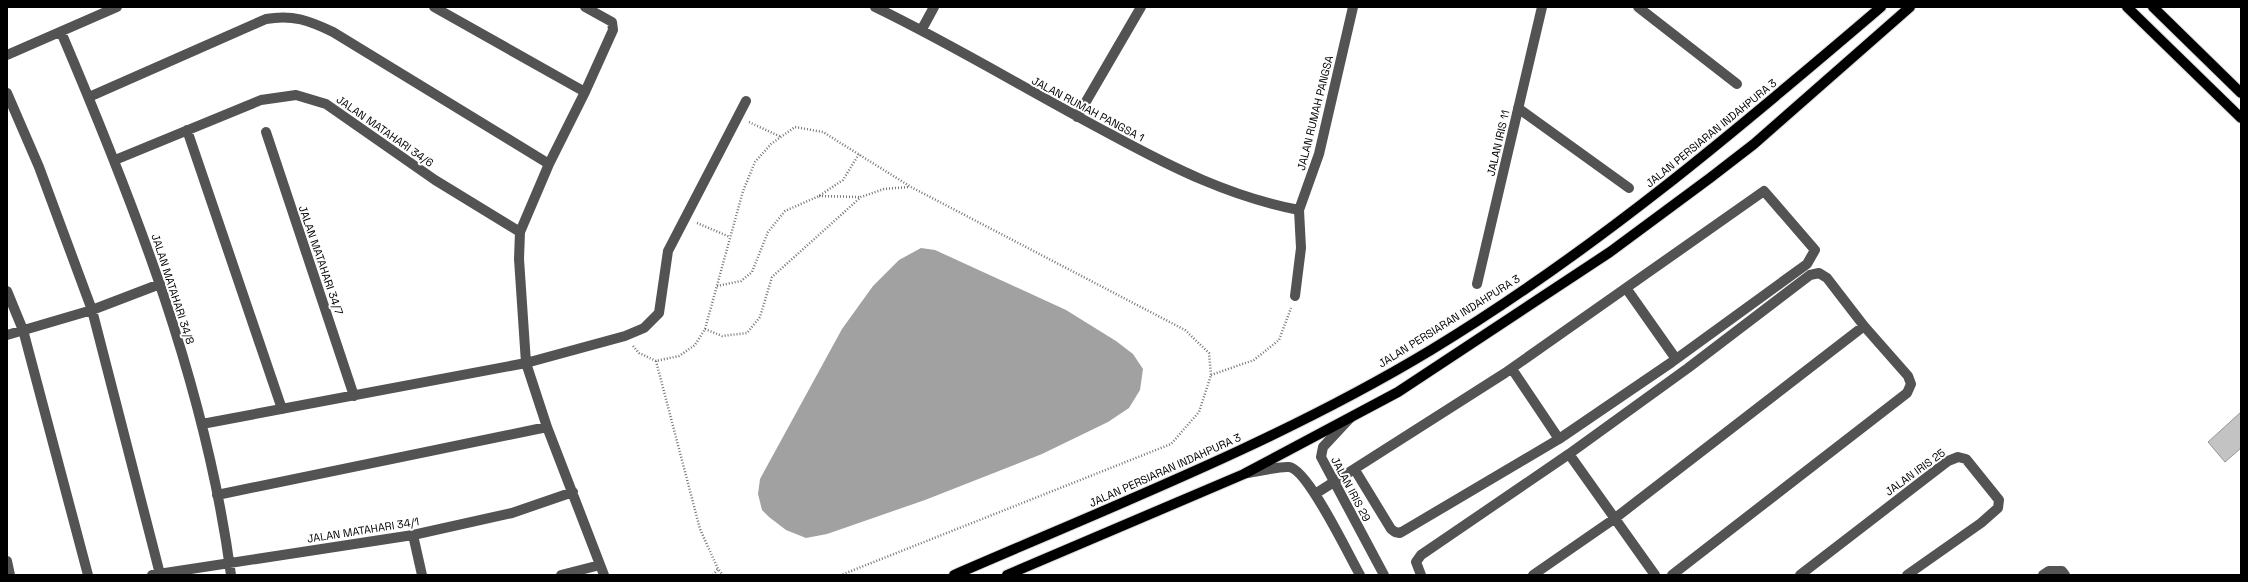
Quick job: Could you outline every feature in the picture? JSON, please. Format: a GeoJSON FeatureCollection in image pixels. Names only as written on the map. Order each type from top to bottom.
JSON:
{"type":"FeatureCollection","features":[{"type":"Feature","properties":{"kind":"main road","name":"JALAN PERSIARAN INDAHPURA 3"},"geometry":{"type":"LineString","coordinates":[[954,575],[1233,454],[1287,429],[1431,349],[1482,317],[1639,207],[1739,128],[1881,7]]}},
{"type":"Feature","properties":{"kind":"main road"},"geometry":{"type":"LineString","coordinates":[[1007,575],[1244,474],[1398,392],[1610,252],[1754,144],[1910,7]]}},
{"type":"Feature","properties":{"kind":"main road"},"geometry":{"type":"LineString","coordinates":[[2127,7],[2241,118]]}},
{"type":"Feature","properties":{"kind":"main road"},"geometry":{"type":"LineString","coordinates":[[2153,7],[2241,92]]}},
{"type":"Feature","properties":{"kind":"street"},"geometry":{"type":"LineString","coordinates":[[7,55],[117,7]]}},
{"type":"Feature","properties":{"kind":"street"},"geometry":{"type":"LineString","coordinates":[[434,7],[585,92]]}},
{"type":"Feature","properties":{"kind":"street"},"geometry":{"type":"LineString","coordinates":[[561,575],[602,570],[547,427],[526,363],[519,259],[520,232],[549,164],[585,92],[613,30],[612,22],[584,7]]}},
{"type":"Feature","properties":{"kind":"street","name":"JALAN RUMAH PANGSA 1"},"geometry":{"type":"LineString","coordinates":[[875,7],[922,30],[1077,117],[1174,168],[1215,186],[1264,203],[1299,210]]}},
{"type":"Feature","properties":{"kind":"street"},"geometry":{"type":"LineString","coordinates":[[922,30],[934,7]]}},
{"type":"Feature","properties":{"kind":"street"},"geometry":{"type":"LineString","coordinates":[[1077,117],[1141,7]]}},
{"type":"Feature","properties":{"kind":"street","name":"JALAN RUMAH PANGSA"},"geometry":{"type":"LineString","coordinates":[[1295,296],[1301,248],[1299,210],[1319,154],[1353,7]]}},
{"type":"Feature","properties":{"kind":"street","name":"JALAN IRIS 11"},"geometry":{"type":"LineString","coordinates":[[1477,284],[1542,7]]}},
{"type":"Feature","properties":{"kind":"street"},"geometry":{"type":"LineString","coordinates":[[1638,7],[1737,84]]}},
{"type":"Feature","properties":{"kind":"street"},"geometry":{"type":"LineString","coordinates":[[89,98],[266,20],[282,16],[300,19],[333,32],[549,164]]}},
{"type":"Feature","properties":{"kind":"street","name":"JALAN MATAHARI 34/8"},"geometry":{"type":"LineString","coordinates":[[61,32],[115,160],[160,284],[202,424],[217,495],[231,575]]}},
{"type":"Feature","properties":{"kind":"street"},"geometry":{"type":"LineString","coordinates":[[7,93],[39,167],[92,310],[156,575]]}},
{"type":"Feature","properties":{"kind":"street","name":"JALAN MATAHARI 34/6"},"geometry":{"type":"LineString","coordinates":[[115,160],[261,100],[296,95],[326,104],[435,180],[520,232]]}},
{"type":"Feature","properties":{"kind":"street"},"geometry":{"type":"LineString","coordinates":[[202,424],[526,363],[625,336],[644,328],[659,313],[668,251],[746,101]]}},
{"type":"Feature","properties":{"kind":"street"},"geometry":{"type":"LineString","coordinates":[[1518,108],[1629,188]]}},
{"type":"Feature","properties":{"kind":"street"},"geometry":{"type":"LineString","coordinates":[[187,130],[282,409]]}},
{"type":"Feature","properties":{"kind":"street","name":"JALAN MATAHARI 34/7"},"geometry":{"type":"LineString","coordinates":[[266,132],[354,396]]}},
{"type":"Feature","properties":{"kind":"street"},"geometry":{"type":"LineString","coordinates":[[1316,494],[1512,369],[1764,191],[1815,250],[1807,264],[1676,359],[1559,439],[1397,533],[1391,529],[1355,470]]}},
{"type":"Feature","properties":{"kind":"street"},"geometry":{"type":"LineString","coordinates":[[1421,575],[1416,562],[1421,555],[1569,454],[1688,368],[1810,275],[1819,273],[1827,278],[1864,326],[1908,376],[1911,384],[1907,393],[1672,575]]}},
{"type":"Feature","properties":{"kind":"street"},"geometry":{"type":"LineString","coordinates":[[7,335],[92,310],[160,284]]}},
{"type":"Feature","properties":{"kind":"street"},"geometry":{"type":"LineString","coordinates":[[1626,288],[1676,359]]}},
{"type":"Feature","properties":{"kind":"street"},"geometry":{"type":"LineString","coordinates":[[7,291],[23,330],[88,575]]}},
{"type":"Feature","properties":{"kind":"street"},"geometry":{"type":"LineString","coordinates":[[1534,575],[1614,519],[1864,326]]}},
{"type":"Feature","properties":{"kind":"street"},"geometry":{"type":"LineString","coordinates":[[1512,369],[1559,439]]}},
{"type":"Feature","properties":{"kind":"street","name":"JALAN IRIS 29"},"geometry":{"type":"LineString","coordinates":[[1350,418],[1323,447],[1321,457],[1384,575]]}},
{"type":"Feature","properties":{"kind":"street"},"geometry":{"type":"LineString","coordinates":[[217,495],[547,427]]}},
{"type":"Feature","properties":{"kind":"street"},"geometry":{"type":"LineString","coordinates":[[1569,454],[1655,575]]}},
{"type":"Feature","properties":{"kind":"street","name":"JALAN IRIS 25"},"geometry":{"type":"LineString","coordinates":[[1800,575],[1948,461],[1958,457],[1966,459],[1999,500],[1998,508],[1981,523],[1907,575]]}},
{"type":"Feature","properties":{"kind":"street"},"geometry":{"type":"LineString","coordinates":[[1244,474],[1290,467],[1302,474],[1316,494],[1360,575]]}},
{"type":"Feature","properties":{"kind":"street","name":"JALAN MATAHARI 34/1"},"geometry":{"type":"LineString","coordinates":[[156,575],[413,535],[512,513],[573,492]]}},
{"type":"Feature","properties":{"kind":"street"},"geometry":{"type":"LineString","coordinates":[[413,535],[422,575]]}},
{"type":"Feature","properties":{"kind":"street"},"geometry":{"type":"LineString","coordinates":[[7,561],[10,575]]}},
{"type":"Feature","properties":{"kind":"street"},"geometry":{"type":"LineString","coordinates":[[2042,575],[2049,571],[2062,571],[2065,575]]}},
{"type":"Feature","properties":{"kind":"path"},"geometry":{"type":"LineString","coordinates":[[738,117],[781,137]]}},
{"type":"Feature","properties":{"kind":"path"},"geometry":{"type":"LineString","coordinates":[[625,336],[639,353],[656,361],[679,356],[695,345],[705,329],[743,190],[755,162],[771,144],[796,127],[823,132],[910,187],[1185,330],[1209,353],[1212,375],[1199,412],[1171,444],[841,575]]}},
{"type":"Feature","properties":{"kind":"path"},"geometry":{"type":"LineString","coordinates":[[717,286],[741,281],[752,272],[768,232],[785,211],[819,196],[843,180],[859,154]]}},
{"type":"Feature","properties":{"kind":"path"},"geometry":{"type":"LineString","coordinates":[[819,196],[861,197],[884,189],[910,187]]}},
{"type":"Feature","properties":{"kind":"path"},"geometry":{"type":"LineString","coordinates":[[705,329],[722,336],[747,333],[760,317],[772,277],[861,197]]}},
{"type":"Feature","properties":{"kind":"path"},"geometry":{"type":"LineString","coordinates":[[685,218],[730,237]]}},
{"type":"Feature","properties":{"kind":"path"},"geometry":{"type":"LineString","coordinates":[[1212,375],[1254,360],[1279,340],[1295,296]]}},
{"type":"Feature","properties":{"kind":"path"},"geometry":{"type":"LineString","coordinates":[[656,361],[700,530],[718,570],[723,575]]}},
{"type":"Feature","properties":{"kind":"path"},"geometry":{"type":"LineString","coordinates":[[713,575],[718,570]]}},
{"type":"Feature","properties":{"kind":"shaded area"},"geometry":{"type":"Polygon","coordinates":[[[921,248],[935,250],[1066,310],[1116,341],[1133,354],[1143,369],[1140,390],[1129,408],[1108,422],[1042,454],[925,500],[827,534],[806,538],[786,530],[762,510],[758,494],[760,479],[842,329],[873,286],[899,260],[921,248]]]}},
{"type":"Feature","properties":{"kind":"building"},"geometry":{"type":"Polygon","coordinates":[[[2241,412],[2241,448],[2225,462],[2208,442],[2241,412]]]}}]}
